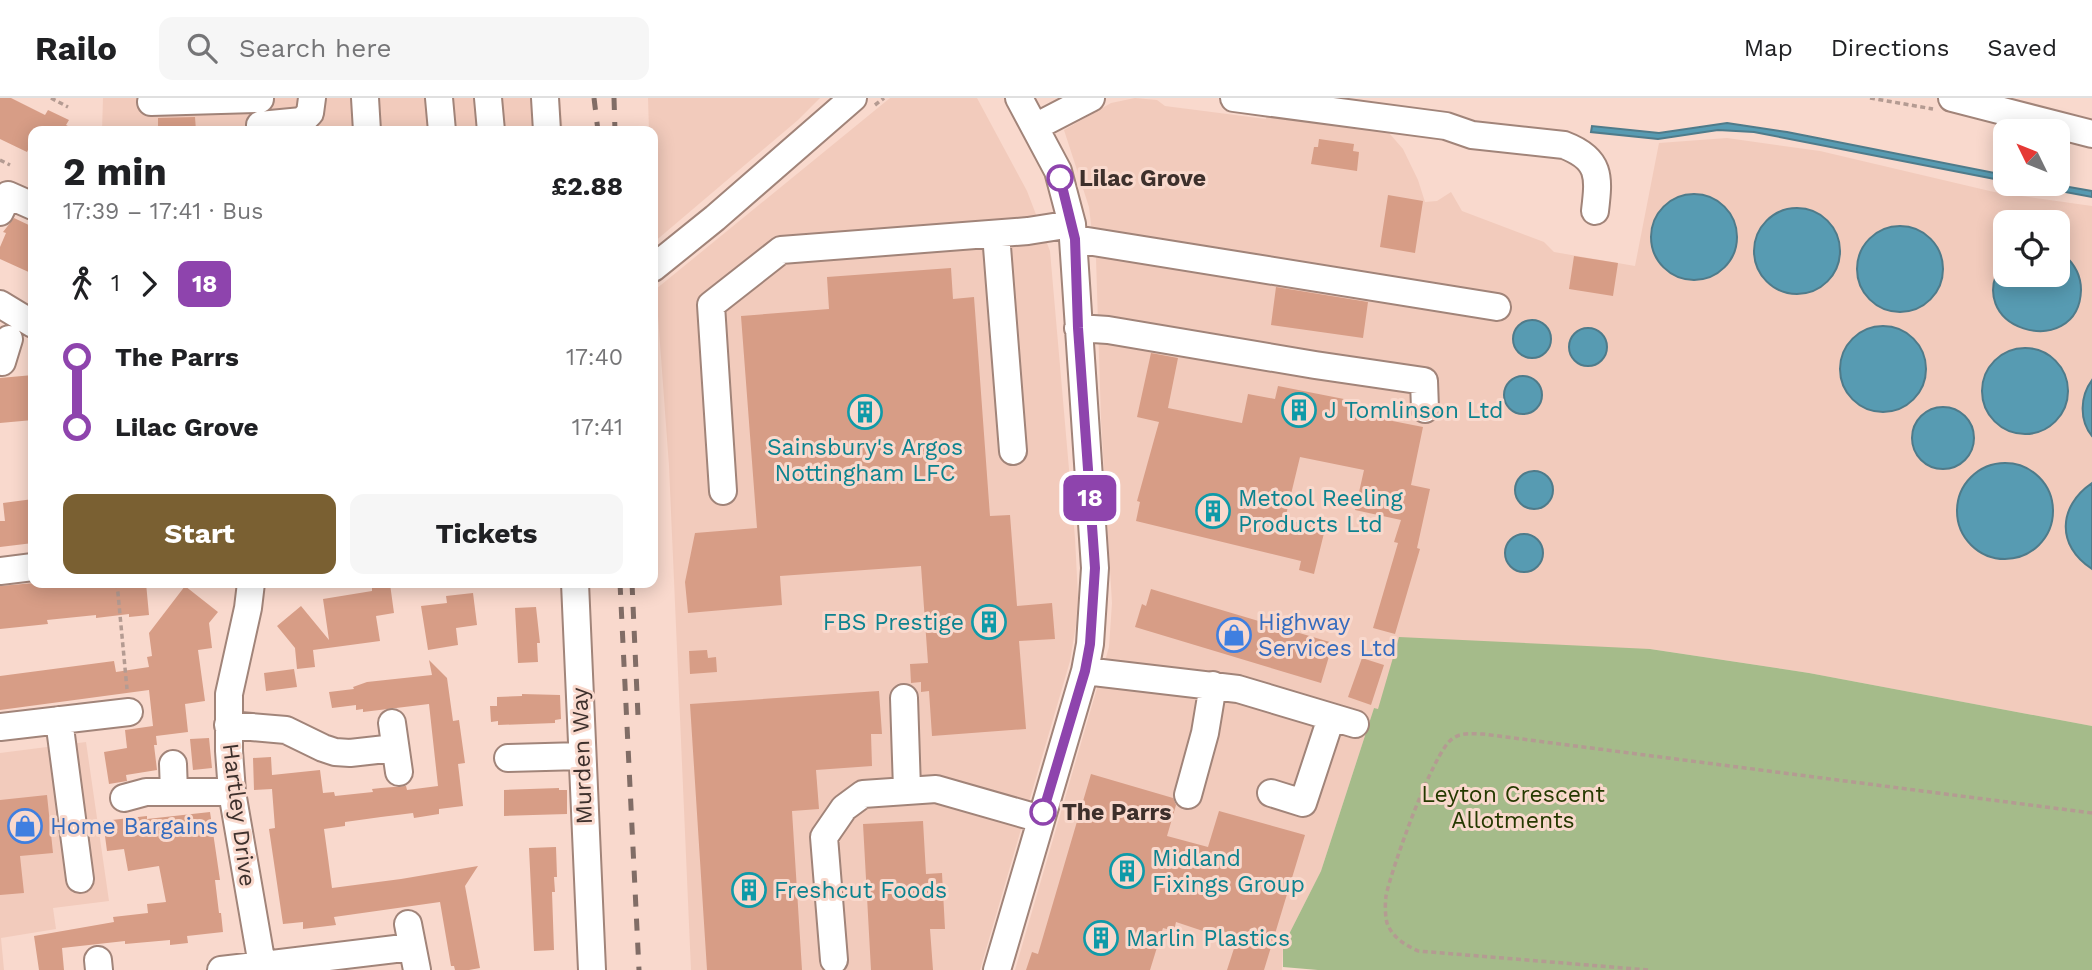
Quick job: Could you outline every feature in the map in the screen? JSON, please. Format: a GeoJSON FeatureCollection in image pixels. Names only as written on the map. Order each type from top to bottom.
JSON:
{"type":"FeatureCollection","features":[{"type":"Feature","properties":{"kind":"street"},"geometry":{"type":"LineString","coordinates":[[151,102],[260,98],[260,126]]}},
{"type":"Feature","properties":{"kind":"street"},"geometry":{"type":"LineString","coordinates":[[272,126],[302,121],[310,113],[313,98]]}},
{"type":"Feature","properties":{"kind":"street"},"geometry":{"type":"LineString","coordinates":[[365,98],[367,126]]}},
{"type":"Feature","properties":{"kind":"street"},"geometry":{"type":"LineString","coordinates":[[439,98],[442,126]]}},
{"type":"Feature","properties":{"kind":"street"},"geometry":{"type":"LineString","coordinates":[[488,98],[491,126]]}},
{"type":"Feature","properties":{"kind":"street"},"geometry":{"type":"LineString","coordinates":[[545,98],[547,126]]}},
{"type":"Feature","properties":{"kind":"street"},"geometry":{"type":"LineString","coordinates":[[658,264],[853,98]]}},
{"type":"Feature","properties":{"kind":"street"},"geometry":{"type":"LineString","coordinates":[[997,970],[1085,671],[1090,644],[1095,568],[1073,231],[1058,171],[1019,98]]}},
{"type":"Feature","properties":{"kind":"street"},"geometry":{"type":"LineString","coordinates":[[1035,127],[1091,98]]}},
{"type":"Feature","properties":{"kind":"street"},"geometry":{"type":"LineString","coordinates":[[1234,98],[1446,126],[1472,135],[1564,145],[1587,157],[1597,173],[1595,211]]}},
{"type":"Feature","properties":{"kind":"street"},"geometry":{"type":"LineString","coordinates":[[1952,98],[2092,134]]}},
{"type":"Feature","properties":{"kind":"street"},"geometry":{"type":"LineString","coordinates":[[0,212],[8,195],[28,204]]}},
{"type":"Feature","properties":{"kind":"street"},"geometry":{"type":"LineString","coordinates":[[723,491],[711,305],[781,250],[1073,231],[1497,307]]}},
{"type":"Feature","properties":{"kind":"street"},"geometry":{"type":"LineString","coordinates":[[996,234],[1013,451]]}},
{"type":"Feature","properties":{"kind":"street"},"geometry":{"type":"LineString","coordinates":[[0,304],[28,321]]}},
{"type":"Feature","properties":{"kind":"street"},"geometry":{"type":"LineString","coordinates":[[1078,328],[1108,330],[1424,381],[1425,409]]}},
{"type":"Feature","properties":{"kind":"street"},"geometry":{"type":"LineString","coordinates":[[0,571],[28,568]]}},
{"type":"Feature","properties":{"kind":"street","name":"Hartley Drive"},"geometry":{"type":"LineString","coordinates":[[250,588],[229,694],[229,725],[232,792],[262,965]]}},
{"type":"Feature","properties":{"kind":"street","name":"Murden Way"},"geometry":{"type":"LineString","coordinates":[[575,588],[582,756],[578,930],[592,970]]}},
{"type":"Feature","properties":{"kind":"street"},"geometry":{"type":"LineString","coordinates":[[1085,671],[1238,689],[1343,721],[1322,748],[1303,803],[1270,793]]}},
{"type":"Feature","properties":{"kind":"street"},"geometry":{"type":"LineString","coordinates":[[1188,795],[1205,733],[1213,685]]}},
{"type":"Feature","properties":{"kind":"street"},"geometry":{"type":"LineString","coordinates":[[904,698],[907,789]]}},
{"type":"Feature","properties":{"kind":"street"},"geometry":{"type":"LineString","coordinates":[[0,727],[129,712]]}},
{"type":"Feature","properties":{"kind":"street"},"geometry":{"type":"LineString","coordinates":[[59,720],[80,879]]}},
{"type":"Feature","properties":{"kind":"street"},"geometry":{"type":"LineString","coordinates":[[229,725],[286,730],[335,752],[395,748]]}},
{"type":"Feature","properties":{"kind":"street"},"geometry":{"type":"LineString","coordinates":[[508,758],[582,756]]}},
{"type":"Feature","properties":{"kind":"street"},"geometry":{"type":"LineString","coordinates":[[173,764],[174,792]]}},
{"type":"Feature","properties":{"kind":"street"},"geometry":{"type":"LineString","coordinates":[[834,960],[824,837],[844,808],[863,793],[936,789],[1041,819]]}},
{"type":"Feature","properties":{"kind":"street"},"geometry":{"type":"LineString","coordinates":[[135,795],[232,792]]}},
{"type":"Feature","properties":{"kind":"street"},"geometry":{"type":"LineString","coordinates":[[221,970],[412,947]]}},
{"type":"Feature","properties":{"kind":"path"},"geometry":{"type":"LineString","coordinates":[[51,98],[68,107]]}},
{"type":"Feature","properties":{"kind":"path"},"geometry":{"type":"LineString","coordinates":[[0,160],[10,164]]}},
{"type":"Feature","properties":{"kind":"path"},"geometry":{"type":"LineString","coordinates":[[117,588],[129,712]]}},
{"type":"Feature","properties":{"kind":"path"},"geometry":{"type":"LineString","coordinates":[[1648,970],[1418,950],[1406,945],[1394,935],[1387,923],[1386,898],[1434,767],[1451,739],[1462,734],[1483,734],[2092,814]]}},
{"type":"Feature","properties":{"kind":"shaded area"},"geometry":{"type":"Polygon","coordinates":[[[103,98],[560,98],[563,126],[102,126],[103,98]]]}},
{"type":"Feature","properties":{"kind":"shaded area"},"geometry":{"type":"Polygon","coordinates":[[[648,98],[820,98],[798,120],[658,239],[658,126],[649,126],[648,98]]]}},
{"type":"Feature","properties":{"kind":"shaded area"},"geometry":{"type":"Polygon","coordinates":[[[890,98],[977,98],[1027,191],[1050,251],[1078,597],[1070,661],[980,970],[691,970],[669,466],[658,287],[890,98]]]}},
{"type":"Feature","properties":{"kind":"shaded area"},"geometry":{"type":"Polygon","coordinates":[[[1135,98],[1157,100],[1165,106],[1266,119],[1267,111],[1382,125],[1403,149],[1425,202],[1437,201],[1451,192],[1462,211],[1544,242],[1554,252],[1635,266],[1659,143],[1727,138],[1820,151],[1993,192],[1993,196],[2022,196],[2092,206],[2092,726],[1809,673],[1650,649],[1378,710],[1374,708],[1321,871],[1283,946],[1282,970],[1015,970],[1109,647],[1112,603],[1101,420],[1096,258],[1108,253],[1092,233],[1089,207],[1064,130],[1111,103],[1135,98]]]}},
{"type":"Feature","properties":{"kind":"shaded area"},"geometry":{"type":"Polygon","coordinates":[[[86,742],[109,901],[53,908],[56,929],[1,938],[4,970],[0,970],[0,753],[86,742]]]}},
{"type":"Feature","properties":{"kind":"green space","name":"Leyton Crescent Allotments"},"geometry":{"type":"Polygon","coordinates":[[[1399,637],[1650,649],[1809,673],[2092,726],[2092,970],[1318,970],[1283,967],[1283,946],[1321,871],[1374,708],[1378,709],[1399,637]]]}},
{"type":"Feature","properties":{"kind":"water"},"geometry":{"type":"Polygon","coordinates":[[[1727,123],[1787,132],[1993,173],[1993,179],[1754,132],[1718,130],[1658,139],[1591,132],[1592,126],[1659,133],[1727,123]]]}},
{"type":"Feature","properties":{"kind":"water"},"geometry":{"type":"Polygon","coordinates":[[[2070,187],[2092,191],[2092,197],[2070,193],[2070,187]]]}},
{"type":"Feature","properties":{"kind":"water"},"geometry":{"type":"Polygon","coordinates":[[[1686,194],[1702,194],[1725,206],[1734,220],[1737,237],[1734,254],[1725,268],[1702,280],[1686,280],[1670,273],[1658,261],[1651,245],[1651,229],[1658,213],[1670,201],[1686,194]]]}},
{"type":"Feature","properties":{"kind":"water"},"geometry":{"type":"Polygon","coordinates":[[[1789,208],[1805,208],[1828,220],[1837,234],[1840,251],[1837,268],[1828,282],[1805,294],[1789,294],[1773,287],[1761,275],[1754,259],[1754,243],[1761,227],[1773,215],[1789,208]]]}},
{"type":"Feature","properties":{"kind":"water"},"geometry":{"type":"Polygon","coordinates":[[[1892,226],[1908,226],[1931,238],[1940,252],[1943,269],[1940,286],[1931,300],[1908,312],[1892,312],[1876,305],[1864,293],[1857,277],[1857,261],[1864,245],[1876,233],[1892,226]]]}},
{"type":"Feature","properties":{"kind":"water"},"geometry":{"type":"Polygon","coordinates":[[[2070,261],[2077,272],[2081,290],[2075,313],[2061,326],[2043,331],[2024,328],[2007,319],[1996,304],[1994,287],[2070,287],[2070,261]]]}},
{"type":"Feature","properties":{"kind":"water"},"geometry":{"type":"Polygon","coordinates":[[[1532,320],[1546,325],[1551,339],[1546,353],[1532,358],[1518,353],[1513,339],[1518,325],[1532,320]]]}},
{"type":"Feature","properties":{"kind":"water"},"geometry":{"type":"Polygon","coordinates":[[[1875,326],[1891,326],[1914,338],[1923,352],[1926,369],[1923,386],[1914,400],[1891,412],[1875,412],[1859,405],[1847,393],[1840,377],[1840,361],[1847,345],[1859,333],[1875,326]]]}},
{"type":"Feature","properties":{"kind":"water"},"geometry":{"type":"Polygon","coordinates":[[[1588,328],[1602,333],[1607,347],[1602,361],[1588,366],[1574,361],[1569,347],[1574,333],[1588,328]]]}},
{"type":"Feature","properties":{"kind":"water"},"geometry":{"type":"Polygon","coordinates":[[[2017,348],[2033,348],[2056,360],[2065,374],[2068,391],[2065,408],[2056,422],[2033,434],[2017,434],[2001,427],[1989,415],[1982,399],[1982,383],[1989,367],[2001,355],[2017,348]]]}},
{"type":"Feature","properties":{"kind":"water"},"geometry":{"type":"Polygon","coordinates":[[[1523,376],[1537,381],[1542,395],[1537,409],[1523,414],[1509,409],[1504,395],[1509,381],[1523,376]]]}},
{"type":"Feature","properties":{"kind":"water"},"geometry":{"type":"Polygon","coordinates":[[[2092,380],[2092,436],[2085,423],[2083,401],[2092,380]]]}},
{"type":"Feature","properties":{"kind":"water"},"geometry":{"type":"Polygon","coordinates":[[[1937,407],[1949,407],[1965,416],[1972,426],[1972,450],[1965,460],[1949,469],[1937,469],[1926,464],[1917,455],[1912,444],[1912,432],[1917,421],[1926,412],[1937,407]]]}},
{"type":"Feature","properties":{"kind":"water"},"geometry":{"type":"Polygon","coordinates":[[[2005,463],[2023,467],[2039,477],[2049,493],[2053,511],[2049,529],[2039,545],[2023,555],[2005,559],[1987,555],[1971,545],[1961,529],[1957,511],[1961,493],[1971,477],[1987,467],[2005,463]]]}},
{"type":"Feature","properties":{"kind":"water"},"geometry":{"type":"Polygon","coordinates":[[[1534,471],[1548,476],[1553,490],[1548,504],[1534,509],[1520,504],[1515,490],[1520,476],[1534,471]]]}},
{"type":"Feature","properties":{"kind":"water"},"geometry":{"type":"Polygon","coordinates":[[[2092,483],[2092,569],[2080,560],[2072,549],[2066,526],[2073,503],[2092,483]]]}},
{"type":"Feature","properties":{"kind":"water"},"geometry":{"type":"Polygon","coordinates":[[[1524,534],[1538,539],[1543,553],[1538,567],[1524,572],[1510,567],[1505,553],[1510,539],[1524,534]]]}},
{"type":"Feature","properties":{"kind":"building"},"geometry":{"type":"Polygon","coordinates":[[[0,98],[11,98],[45,115],[48,110],[69,120],[66,125],[68,126],[28,126],[27,152],[0,139],[0,98]]]}},
{"type":"Feature","properties":{"kind":"building"},"geometry":{"type":"Polygon","coordinates":[[[195,117],[196,126],[158,126],[158,118],[195,117]]]}},
{"type":"Feature","properties":{"kind":"building"},"geometry":{"type":"Polygon","coordinates":[[[1319,139],[1354,144],[1353,151],[1359,152],[1357,171],[1311,164],[1314,147],[1318,147],[1319,139]]]}},
{"type":"Feature","properties":{"kind":"building"},"geometry":{"type":"Polygon","coordinates":[[[1388,195],[1423,201],[1415,253],[1380,247],[1388,195]]]}},
{"type":"Feature","properties":{"kind":"building"},"geometry":{"type":"Polygon","coordinates":[[[14,218],[28,225],[28,272],[0,259],[0,247],[6,233],[3,232],[14,218]]]}},
{"type":"Feature","properties":{"kind":"building"},"geometry":{"type":"Polygon","coordinates":[[[1574,256],[1618,263],[1613,296],[1569,289],[1574,256]]]}},
{"type":"Feature","properties":{"kind":"building"},"geometry":{"type":"Polygon","coordinates":[[[951,268],[953,299],[974,297],[990,516],[1010,515],[1017,606],[1052,603],[1055,639],[1019,641],[1026,729],[932,736],[929,691],[921,692],[921,682],[911,683],[910,664],[928,663],[921,566],[780,576],[782,605],[688,613],[685,582],[695,533],[757,528],[741,316],[829,309],[827,277],[951,268]]]}},
{"type":"Feature","properties":{"kind":"building"},"geometry":{"type":"Polygon","coordinates":[[[1276,287],[1368,302],[1363,338],[1271,325],[1276,287]]]}},
{"type":"Feature","properties":{"kind":"building"},"geometry":{"type":"Polygon","coordinates":[[[1151,353],[1178,358],[1168,408],[1242,423],[1248,394],[1275,399],[1278,386],[1354,401],[1352,413],[1423,427],[1411,485],[1430,489],[1417,548],[1420,549],[1395,634],[1373,628],[1398,543],[1394,542],[1401,520],[1355,510],[1364,470],[1300,457],[1285,519],[1325,529],[1314,574],[1299,570],[1301,561],[1136,521],[1140,502],[1137,501],[1159,422],[1137,417],[1151,353]]]}},
{"type":"Feature","properties":{"kind":"building"},"geometry":{"type":"Polygon","coordinates":[[[28,375],[28,420],[0,423],[0,378],[28,375]]]}},
{"type":"Feature","properties":{"kind":"building"},"geometry":{"type":"Polygon","coordinates":[[[28,500],[28,544],[0,547],[0,521],[5,521],[3,503],[28,500]]]}},
{"type":"Feature","properties":{"kind":"building"},"geometry":{"type":"Polygon","coordinates":[[[28,584],[28,588],[146,588],[149,615],[129,617],[129,614],[96,618],[96,615],[47,620],[48,624],[0,629],[0,586],[28,584]]]}},
{"type":"Feature","properties":{"kind":"building"},"geometry":{"type":"Polygon","coordinates":[[[183,588],[188,588],[218,612],[209,623],[212,648],[198,650],[205,701],[185,704],[188,732],[156,736],[157,745],[154,745],[157,770],[126,775],[127,781],[109,784],[104,752],[127,748],[125,730],[153,726],[149,690],[0,710],[0,676],[114,661],[116,672],[149,667],[147,657],[152,656],[149,633],[183,588]]]}},
{"type":"Feature","properties":{"kind":"building"},"geometry":{"type":"Polygon","coordinates":[[[372,588],[391,588],[394,613],[376,616],[380,641],[313,650],[315,667],[297,669],[295,648],[277,626],[301,606],[329,640],[323,599],[372,591],[372,588]]]}},
{"type":"Feature","properties":{"kind":"building","name":"Highway Services Ltd"},"geometry":{"type":"Polygon","coordinates":[[[1151,589],[1333,643],[1321,683],[1135,627],[1142,604],[1146,606],[1151,589]]]}},
{"type":"Feature","properties":{"kind":"building"},"geometry":{"type":"Polygon","coordinates":[[[473,593],[477,625],[456,628],[458,645],[428,650],[421,606],[447,603],[446,596],[473,593]]]}},
{"type":"Feature","properties":{"kind":"building"},"geometry":{"type":"Polygon","coordinates":[[[536,607],[540,643],[537,643],[538,662],[518,663],[515,608],[536,607]]]}},
{"type":"Feature","properties":{"kind":"building"},"geometry":{"type":"Polygon","coordinates":[[[707,650],[708,658],[716,657],[717,672],[690,674],[689,651],[707,650]]]}},
{"type":"Feature","properties":{"kind":"building"},"geometry":{"type":"Polygon","coordinates":[[[1362,658],[1384,665],[1371,705],[1348,697],[1362,658]]]}},
{"type":"Feature","properties":{"kind":"building"},"geometry":{"type":"Polygon","coordinates":[[[429,660],[447,678],[453,721],[459,720],[465,763],[458,764],[463,806],[439,809],[439,814],[414,818],[413,813],[381,817],[345,822],[345,826],[324,829],[332,888],[478,866],[465,886],[480,968],[469,970],[455,970],[454,966],[451,966],[440,902],[334,917],[336,925],[303,929],[303,922],[283,924],[269,829],[275,828],[272,789],[254,790],[253,758],[271,757],[272,775],[320,770],[323,793],[334,792],[335,796],[373,792],[372,789],[381,788],[406,786],[407,790],[438,786],[429,704],[363,712],[363,709],[356,710],[356,705],[332,708],[329,692],[354,689],[353,687],[367,682],[432,675],[429,660]]]}},
{"type":"Feature","properties":{"kind":"building"},"geometry":{"type":"Polygon","coordinates":[[[294,669],[297,687],[266,691],[264,673],[294,669]]]}},
{"type":"Feature","properties":{"kind":"building"},"geometry":{"type":"Polygon","coordinates":[[[879,691],[882,734],[871,734],[872,766],[816,770],[819,809],[792,811],[802,970],[707,970],[690,704],[879,691]]]}},
{"type":"Feature","properties":{"kind":"building"},"geometry":{"type":"Polygon","coordinates":[[[522,694],[560,695],[561,719],[555,720],[555,723],[498,725],[498,721],[491,722],[490,706],[497,706],[497,697],[522,694]]]}},
{"type":"Feature","properties":{"kind":"building"},"geometry":{"type":"Polygon","coordinates":[[[209,738],[212,768],[193,770],[190,739],[209,738]]]}},
{"type":"Feature","properties":{"kind":"building"},"geometry":{"type":"Polygon","coordinates":[[[1091,774],[1173,798],[1176,805],[1167,836],[1208,847],[1219,811],[1305,835],[1264,970],[1227,970],[1238,936],[1216,929],[1203,931],[1176,922],[1174,931],[1163,928],[1150,970],[1026,970],[1032,952],[1038,954],[1091,774]]]}},
{"type":"Feature","properties":{"kind":"building"},"geometry":{"type":"Polygon","coordinates":[[[504,790],[567,790],[567,814],[504,816],[504,790]]]}},
{"type":"Feature","properties":{"kind":"building","name":"Home Bargains"},"geometry":{"type":"Polygon","coordinates":[[[47,795],[53,853],[20,856],[24,893],[0,895],[0,800],[47,795]]]}},
{"type":"Feature","properties":{"kind":"building"},"geometry":{"type":"Polygon","coordinates":[[[210,812],[220,880],[215,880],[223,932],[187,936],[188,943],[170,945],[170,940],[125,944],[125,941],[62,948],[64,970],[39,970],[34,936],[114,922],[113,917],[148,913],[147,904],[166,902],[159,866],[128,871],[124,849],[107,851],[103,821],[210,812]]]}},
{"type":"Feature","properties":{"kind":"building"},"geometry":{"type":"Polygon","coordinates":[[[923,821],[926,874],[942,873],[945,929],[930,929],[933,970],[871,970],[863,824],[923,821]]]}},
{"type":"Feature","properties":{"kind":"building"},"geometry":{"type":"Polygon","coordinates":[[[556,847],[557,877],[554,877],[555,892],[552,892],[554,950],[534,951],[529,848],[556,847]]]}},
{"type":"Feature","properties":{"kind":"railway"},"geometry":{"type":"LineString","coordinates":[[594,98],[597,126]]}},
{"type":"Feature","properties":{"kind":"railway"},"geometry":{"type":"LineString","coordinates":[[614,98],[615,126]]}},
{"type":"Feature","properties":{"kind":"railway"},"geometry":{"type":"LineString","coordinates":[[620,588],[639,970]]}},
{"type":"Feature","properties":{"kind":"railway"},"geometry":{"type":"LineString","coordinates":[[632,588],[638,716]]}},
{"type":"Feature","properties":{"kind":"bus line","name":"18"},"geometry":{"type":"LineString","coordinates":[[1043,812],[1085,671],[1090,644],[1095,568],[1078,328],[1075,239],[1060,178]]}},
{"type":"Feature","properties":{"kind":"place","name":"Lilac Grove"},"geometry":{"type":"Point","coordinates":[1060,178]}},
{"type":"Feature","properties":{"kind":"place","name":"J Tomlinson Ltd"},"geometry":{"type":"Point","coordinates":[1299,410]}},
{"type":"Feature","properties":{"kind":"place","name":"Sainsbury's Argos Nottingham LFC"},"geometry":{"type":"Point","coordinates":[865,412]}},
{"type":"Feature","properties":{"kind":"place","name":"Metool Reeling Products Ltd"},"geometry":{"type":"Point","coordinates":[1213,511]}},
{"type":"Feature","properties":{"kind":"place","name":"FBS Prestige"},"geometry":{"type":"Point","coordinates":[989,622]}},
{"type":"Feature","properties":{"kind":"place","name":"Highway Services Ltd"},"geometry":{"type":"Point","coordinates":[1234,635]}},
{"type":"Feature","properties":{"kind":"place","name":"The Parrs"},"geometry":{"type":"Point","coordinates":[1043,812]}},
{"type":"Feature","properties":{"kind":"place","name":"Home Bargains"},"geometry":{"type":"Point","coordinates":[25,826]}},
{"type":"Feature","properties":{"kind":"place","name":"Midland Fixings Group"},"geometry":{"type":"Point","coordinates":[1127,871]}},
{"type":"Feature","properties":{"kind":"place","name":"Freshcut Foods"},"geometry":{"type":"Point","coordinates":[749,890]}},
{"type":"Feature","properties":{"kind":"place","name":"Marlin Plastics"},"geometry":{"type":"Point","coordinates":[1101,938]}}]}
